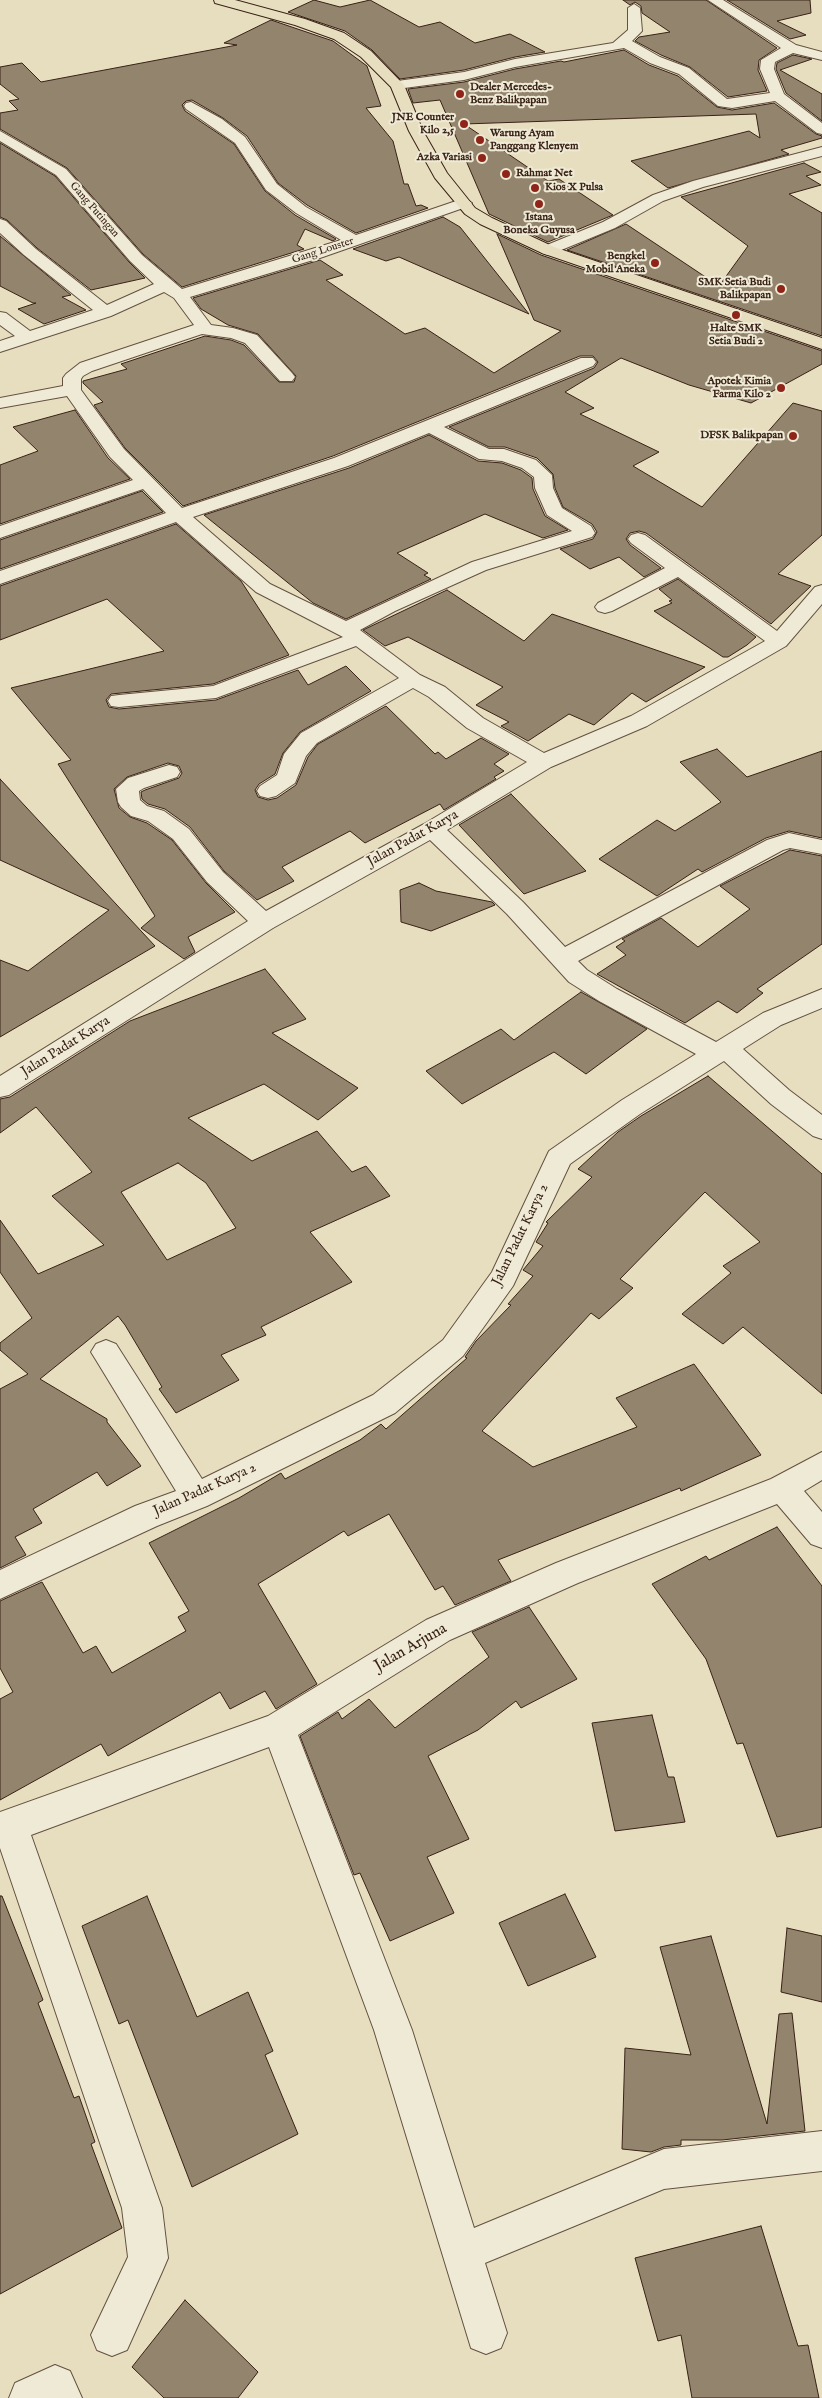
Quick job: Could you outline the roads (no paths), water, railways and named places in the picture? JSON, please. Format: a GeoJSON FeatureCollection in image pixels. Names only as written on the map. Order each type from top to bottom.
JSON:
{"type":"FeatureCollection","features":[{"type":"Feature","properties":{"kind":"highway"},"geometry":{"type":"LineString","coordinates":[[220,0],[259,9],[339,36],[366,54],[397,85],[416,131],[440,175],[470,211],[486,222],[548,250],[822,344]]}},
{"type":"Feature","properties":{"kind":"street"},"geometry":{"type":"LineString","coordinates":[[714,0],[791,48],[822,56]]}},
{"type":"Feature","properties":{"kind":"street"},"geometry":{"type":"LineString","coordinates":[[397,85],[464,76],[515,63],[617,46],[635,31],[634,8]]}},
{"type":"Feature","properties":{"kind":"street"},"geometry":{"type":"LineString","coordinates":[[624,42],[654,60],[684,71],[723,103],[732,104],[778,96]]}},
{"type":"Feature","properties":{"kind":"street"},"geometry":{"type":"LineString","coordinates":[[791,48],[768,60],[767,70],[778,96],[822,130]]}},
{"type":"Feature","properties":{"kind":"street"},"geometry":{"type":"LineString","coordinates":[[191,106],[217,122],[240,140],[271,187],[301,210],[354,241]]}},
{"type":"Feature","properties":{"kind":"street","name":"Gang Putingan"},"geometry":{"type":"LineString","coordinates":[[0,135],[61,172],[136,258],[165,285],[180,295],[203,325],[200,329]]}},
{"type":"Feature","properties":{"kind":"street"},"geometry":{"type":"LineString","coordinates":[[548,250],[609,225],[658,198],[698,184],[822,151]]}},
{"type":"Feature","properties":{"kind":"street","name":"Gang Louster"},"geometry":{"type":"LineString","coordinates":[[180,295],[354,241],[464,203]]}},
{"type":"Feature","properties":{"kind":"street"},"geometry":{"type":"LineString","coordinates":[[0,224],[30,252],[105,312]]}},
{"type":"Feature","properties":{"kind":"street"},"geometry":{"type":"LineString","coordinates":[[0,346],[105,312],[165,285]]}},
{"type":"Feature","properties":{"kind":"street"},"geometry":{"type":"LineString","coordinates":[[0,317],[28,337]]}},
{"type":"Feature","properties":{"kind":"street"},"geometry":{"type":"LineString","coordinates":[[286,377],[251,339],[233,333],[200,329],[86,367],[77,372],[72,378],[72,390],[117,453],[179,515],[263,588],[352,634],[413,678],[437,692],[475,722],[543,762]]}},
{"type":"Feature","properties":{"kind":"street"},"geometry":{"type":"LineString","coordinates":[[0,578],[179,515],[341,462],[587,362]]}},
{"type":"Feature","properties":{"kind":"street"},"geometry":{"type":"LineString","coordinates":[[0,403],[72,390]]}},
{"type":"Feature","properties":{"kind":"street"},"geometry":{"type":"LineString","coordinates":[[119,701],[223,690],[352,634],[388,607],[479,566],[585,533],[584,530],[561,518],[554,511],[544,488],[543,476],[529,464],[504,456],[486,455],[431,427]]}},
{"type":"Feature","properties":{"kind":"street"},"geometry":{"type":"LineString","coordinates":[[0,532],[146,482]]}},
{"type":"Feature","properties":{"kind":"street"},"geometry":{"type":"LineString","coordinates":[[638,538],[779,642]]}},
{"type":"Feature","properties":{"kind":"street"},"geometry":{"type":"LineString","coordinates":[[605,607],[679,568]]}},
{"type":"Feature","properties":{"kind":"street","name":"Jalan Padat Karya"},"geometry":{"type":"LineString","coordinates":[[7,1077],[264,922],[432,829],[543,762],[639,721],[779,642],[822,591]]}},
{"type":"Feature","properties":{"kind":"street"},"geometry":{"type":"LineString","coordinates":[[268,791],[288,778],[296,754],[310,738],[413,678]]}},
{"type":"Feature","properties":{"kind":"street"},"geometry":{"type":"LineString","coordinates":[[169,772],[136,783],[127,789],[129,802],[139,811],[156,816],[181,834],[215,877],[264,922]]}},
{"type":"Feature","properties":{"kind":"street"},"geometry":{"type":"LineString","coordinates":[[432,829],[515,908],[578,976],[608,996],[722,1051],[822,1128]]}},
{"type":"Feature","properties":{"kind":"street"},"geometry":{"type":"LineString","coordinates":[[562,959],[775,845],[789,840],[822,847]]}},
{"type":"Feature","properties":{"kind":"street","name":"Jalan Padat Karya 2"},"geometry":{"type":"LineString","coordinates":[[0,1585],[146,1516],[196,1497],[384,1404],[453,1348],[503,1278],[559,1158],[631,1107],[772,1019],[822,998]]}},
{"type":"Feature","properties":{"kind":"street"},"geometry":{"type":"LineString","coordinates":[[106,1352],[196,1497]]}},
{"type":"Feature","properties":{"kind":"street","name":"Jalan Arjuna"},"geometry":{"type":"LineString","coordinates":[[5,1827],[279,1728],[438,1630],[567,1573],[782,1488],[822,1465]]}},
{"type":"Feature","properties":{"kind":"street"},"geometry":{"type":"LineString","coordinates":[[782,1488],[822,1534]]}},
{"type":"Feature","properties":{"kind":"street"},"geometry":{"type":"LineString","coordinates":[[279,1728],[393,2030],[486,2332]]}},
{"type":"Feature","properties":{"kind":"street"},"geometry":{"type":"LineString","coordinates":[[5,1827],[142,2208],[148,2258],[112,2335]]}},
{"type":"Feature","properties":{"kind":"street"},"geometry":{"type":"LineString","coordinates":[[461,2253],[664,2169],[822,2151]]}},
{"type":"Feature","properties":{"kind":"street"},"geometry":{"type":"LineString","coordinates":[[30,2398],[55,2386],[61,2398]]}},
{"type":"Feature","properties":{"kind":"place","name":"Dealer Mercedes- Benz Balikpapan"},"geometry":{"type":"Point","coordinates":[460,94]}},
{"type":"Feature","properties":{"kind":"place","name":"JNE Counter Kilo 2,5"},"geometry":{"type":"Point","coordinates":[464,124]}},
{"type":"Feature","properties":{"kind":"place","name":"Warung Ayam Panggang Klenyem"},"geometry":{"type":"Point","coordinates":[480,140]}},
{"type":"Feature","properties":{"kind":"place","name":"Azka Variasi"},"geometry":{"type":"Point","coordinates":[482,158]}},
{"type":"Feature","properties":{"kind":"place","name":"Rahmat Net"},"geometry":{"type":"Point","coordinates":[506,174]}},
{"type":"Feature","properties":{"kind":"place","name":"Kios X Pulsa"},"geometry":{"type":"Point","coordinates":[535,188]}},
{"type":"Feature","properties":{"kind":"place","name":"Istana Boneka Guyusa"},"geometry":{"type":"Point","coordinates":[539,204]}},
{"type":"Feature","properties":{"kind":"place","name":"Bengkel Mobil Aneka"},"geometry":{"type":"Point","coordinates":[655,263]}},
{"type":"Feature","properties":{"kind":"place","name":"SMK Setia Budi Balikpapan"},"geometry":{"type":"Point","coordinates":[781,289]}},
{"type":"Feature","properties":{"kind":"place","name":"Halte SMK Setia Budi 2"},"geometry":{"type":"Point","coordinates":[736,315]}},
{"type":"Feature","properties":{"kind":"place","name":"Apotek Kimia Farma Kilo 2"},"geometry":{"type":"Point","coordinates":[781,388]}},
{"type":"Feature","properties":{"kind":"place","name":"DFSK Balikpapan"},"geometry":{"type":"Point","coordinates":[793,436]}}]}
